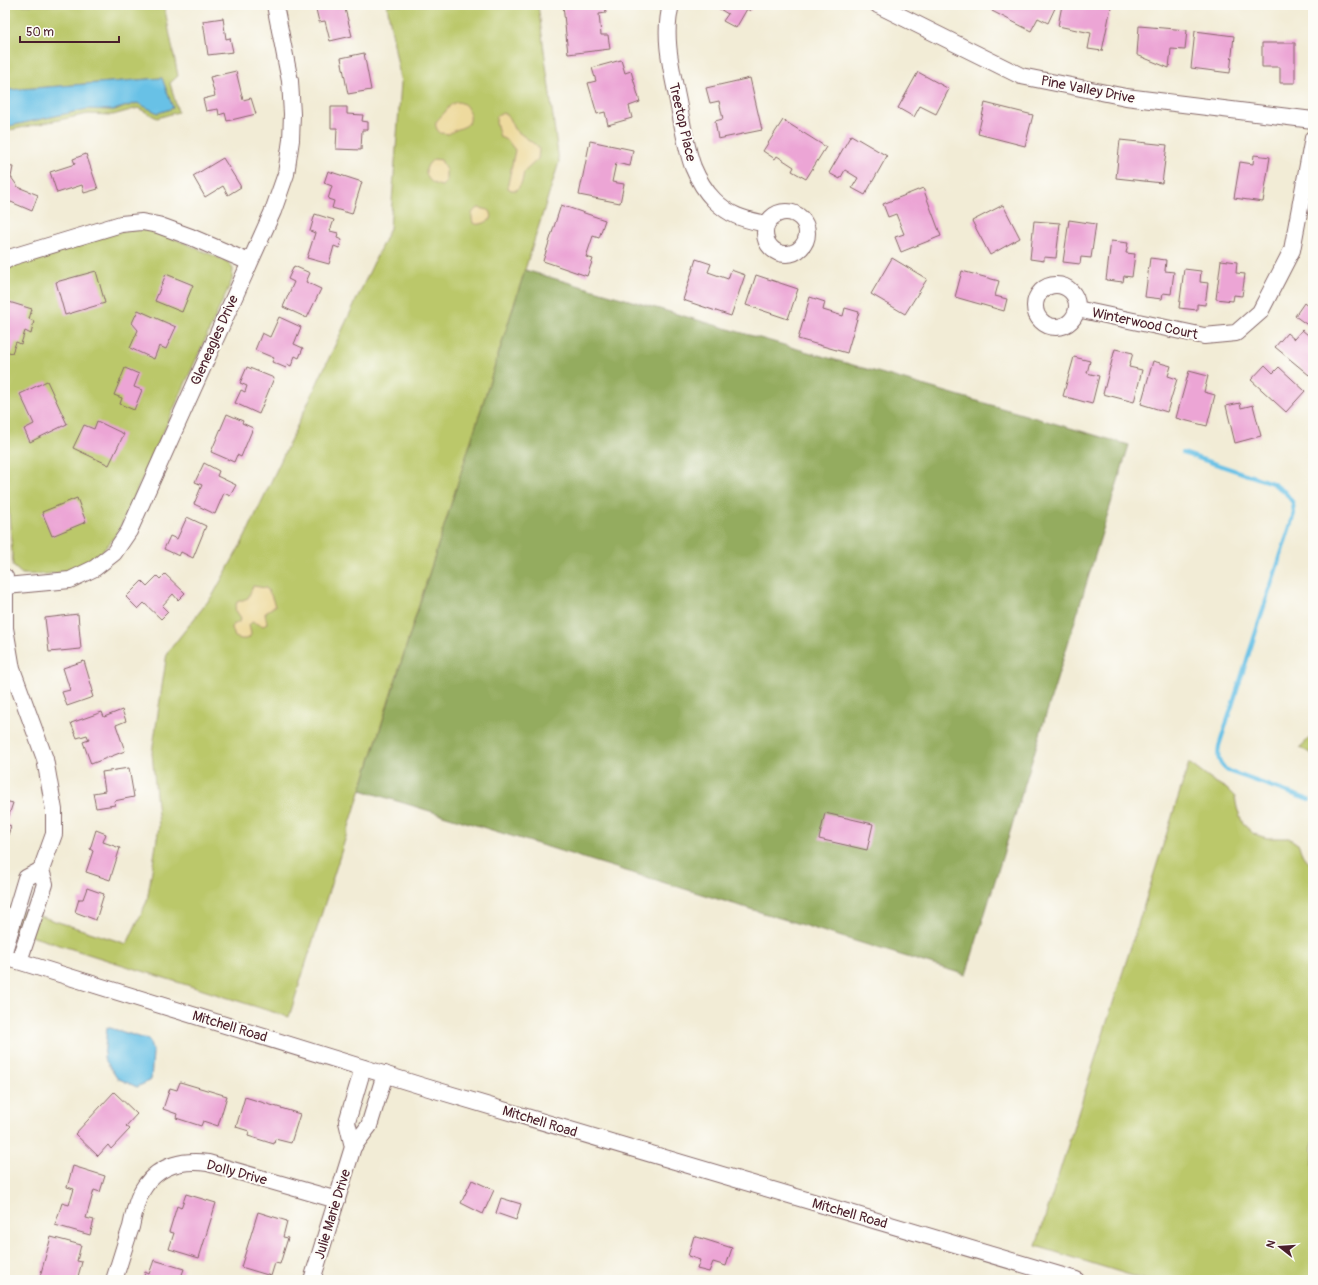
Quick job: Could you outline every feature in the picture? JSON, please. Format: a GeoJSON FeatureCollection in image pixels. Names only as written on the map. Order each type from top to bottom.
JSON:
{"type":"FeatureCollection","features":[{"type":"Feature","properties":{"kind":"street","name":"Gleneagles Drive"},"geometry":{"type":"LineString","coordinates":[[5,582],[70,580],[95,568],[114,553],[129,531],[273,211],[286,174],[291,140],[292,114],[290,81],[275,5]]}},
{"type":"Feature","properties":{"kind":"street","name":"Treetop Place"},"geometry":{"type":"LineString","coordinates":[[671,5],[668,19],[668,39],[671,68],[685,137],[693,166],[701,183],[720,206],[737,217],[766,224]]}},
{"type":"Feature","properties":{"kind":"street","name":"Pine Valley Drive"},"geometry":{"type":"LineString","coordinates":[[878,5],[1021,76],[1126,97],[1313,120]]}},
{"type":"Feature","properties":{"kind":"street","name":"Winterwood Court"},"geometry":{"type":"LineString","coordinates":[[1078,309],[1204,336],[1236,333],[1260,312],[1292,250],[1313,138]]}},
{"type":"Feature","properties":{"kind":"street"},"geometry":{"type":"LineString","coordinates":[[5,261],[12,257],[121,224],[142,222],[158,225],[249,262]]}},
{"type":"Feature","properties":{"kind":"street"},"geometry":{"type":"LineString","coordinates":[[5,582],[6,628],[12,669],[45,759],[54,810],[54,834],[41,870],[45,884],[12,959]]}},
{"type":"Feature","properties":{"kind":"street"},"geometry":{"type":"LineString","coordinates":[[5,948],[26,878],[41,870]]}},
{"type":"Feature","properties":{"kind":"street","name":"Mitchell Road"},"geometry":{"type":"LineString","coordinates":[[12,959],[363,1068],[1076,1280]]}},
{"type":"Feature","properties":{"kind":"street"},"geometry":{"type":"LineString","coordinates":[[353,1147],[347,1122],[363,1068]]}},
{"type":"Feature","properties":{"kind":"street","name":"Julie Marie Drive"},"geometry":{"type":"LineString","coordinates":[[312,1280],[353,1147],[369,1126],[384,1074]]}},
{"type":"Feature","properties":{"kind":"street","name":"Dolly Drive"},"geometry":{"type":"LineString","coordinates":[[114,1280],[138,1200],[145,1186],[155,1175],[167,1167],[182,1162],[195,1161],[208,1163],[336,1200]]}},
{"type":"Feature","properties":{"kind":"green space"},"geometry":{"type":"Polygon","coordinates":[[[5,5],[164,5],[178,76],[170,83],[178,112],[157,118],[138,108],[113,115],[88,114],[5,131],[5,127],[87,109],[114,110],[138,103],[158,113],[173,108],[162,78],[9,90],[5,92],[5,5]]]}},
{"type":"Feature","properties":{"kind":"green space"},"geometry":{"type":"Polygon","coordinates":[[[387,5],[538,5],[559,162],[289,1017],[5,928],[5,905],[127,944],[147,901],[159,826],[152,753],[167,653],[213,595],[245,537],[390,228],[401,83],[387,5]]]}},
{"type":"Feature","properties":{"kind":"green space"},"geometry":{"type":"Polygon","coordinates":[[[137,229],[157,231],[228,262],[233,269],[232,280],[120,528],[112,540],[98,555],[79,567],[57,573],[22,574],[13,566],[5,477],[5,269],[119,232],[137,229]]]}},
{"type":"Feature","properties":{"kind":"green space"},"geometry":{"type":"Polygon","coordinates":[[[525,270],[1129,445],[966,975],[361,790],[525,270]]]}},
{"type":"Feature","properties":{"kind":"green space"},"geometry":{"type":"Polygon","coordinates":[[[1313,735],[1313,755],[1300,747],[1313,735]]]}},
{"type":"Feature","properties":{"kind":"green space"},"geometry":{"type":"Polygon","coordinates":[[[1189,763],[1210,779],[1227,789],[1235,797],[1237,808],[1243,824],[1254,834],[1267,838],[1289,838],[1299,845],[1304,857],[1313,865],[1313,1280],[1146,1280],[1036,1246],[1189,763]]]}},
{"type":"Feature","properties":{"kind":"sand"},"geometry":{"type":"Polygon","coordinates":[[[458,102],[464,104],[467,108],[470,121],[465,126],[449,134],[440,133],[437,130],[436,122],[450,106],[458,102]]]}},
{"type":"Feature","properties":{"kind":"sand"},"geometry":{"type":"Polygon","coordinates":[[[503,113],[508,116],[514,129],[537,146],[539,150],[538,159],[524,172],[522,182],[517,190],[511,190],[508,188],[515,150],[508,141],[500,137],[496,122],[497,116],[503,113]]]}},
{"type":"Feature","properties":{"kind":"sand"},"geometry":{"type":"Polygon","coordinates":[[[434,159],[441,160],[446,170],[446,182],[442,186],[432,182],[427,176],[427,167],[434,159]]]}},
{"type":"Feature","properties":{"kind":"sand"},"geometry":{"type":"Polygon","coordinates":[[[479,208],[487,210],[492,216],[491,219],[482,224],[475,224],[473,223],[472,214],[474,210],[479,208]]]}},
{"type":"Feature","properties":{"kind":"sand"},"geometry":{"type":"Polygon","coordinates":[[[253,586],[266,588],[271,595],[275,606],[265,614],[267,623],[264,626],[252,622],[249,625],[251,634],[249,638],[240,639],[235,637],[232,628],[233,625],[239,622],[241,618],[235,609],[237,602],[248,598],[253,586]]]}},
{"type":"Feature","properties":{"kind":"water"},"geometry":{"type":"Polygon","coordinates":[[[162,78],[173,108],[158,113],[137,103],[114,110],[87,109],[5,127],[5,92],[9,90],[162,78]]]}},
{"type":"Feature","properties":{"kind":"water"},"geometry":{"type":"Polygon","coordinates":[[[107,1027],[149,1040],[153,1053],[151,1080],[137,1087],[117,1078],[104,1058],[107,1027]]]}},
{"type":"Feature","properties":{"kind":"building"},"geometry":{"type":"Polygon","coordinates":[[[315,5],[344,5],[352,36],[330,41],[325,21],[319,22],[315,5]]]}},
{"type":"Feature","properties":{"kind":"building"},"geometry":{"type":"Polygon","coordinates":[[[563,5],[605,5],[606,13],[599,14],[601,35],[608,35],[610,49],[568,54],[563,5]]]}},
{"type":"Feature","properties":{"kind":"building"},"geometry":{"type":"Polygon","coordinates":[[[713,5],[753,5],[750,11],[747,9],[736,28],[723,21],[728,14],[713,5]]]}},
{"type":"Feature","properties":{"kind":"building"},"geometry":{"type":"Polygon","coordinates":[[[995,5],[1056,6],[1048,23],[1038,18],[1031,31],[992,11],[995,5]]]}},
{"type":"Feature","properties":{"kind":"building"},"geometry":{"type":"Polygon","coordinates":[[[1062,5],[1100,5],[1111,7],[1102,51],[1088,49],[1091,33],[1058,26],[1062,5]]]}},
{"type":"Feature","properties":{"kind":"building"},"geometry":{"type":"Polygon","coordinates":[[[223,18],[226,39],[230,38],[233,52],[208,55],[203,21],[223,18]]]}},
{"type":"Feature","properties":{"kind":"building"},"geometry":{"type":"Polygon","coordinates":[[[1139,26],[1187,30],[1185,50],[1171,49],[1169,68],[1137,55],[1139,26]]]}},
{"type":"Feature","properties":{"kind":"building"},"geometry":{"type":"Polygon","coordinates":[[[1195,31],[1234,36],[1230,73],[1191,68],[1195,31]]]}},
{"type":"Feature","properties":{"kind":"building"},"geometry":{"type":"Polygon","coordinates":[[[1262,43],[1295,43],[1295,83],[1280,83],[1280,67],[1262,67],[1262,43]]]}},
{"type":"Feature","properties":{"kind":"building"},"geometry":{"type":"Polygon","coordinates":[[[364,53],[371,90],[348,94],[341,58],[364,53]]]}},
{"type":"Feature","properties":{"kind":"building"},"geometry":{"type":"Polygon","coordinates":[[[621,60],[625,73],[631,71],[640,102],[629,106],[632,118],[608,125],[605,112],[597,114],[588,83],[596,81],[592,68],[621,60]]]}},
{"type":"Feature","properties":{"kind":"building"},"geometry":{"type":"Polygon","coordinates":[[[236,71],[243,100],[251,98],[256,114],[227,121],[225,113],[219,115],[218,109],[206,111],[203,99],[215,96],[210,77],[236,71]]]}},
{"type":"Feature","properties":{"kind":"building"},"geometry":{"type":"Polygon","coordinates":[[[918,72],[949,89],[936,114],[920,106],[914,117],[898,108],[918,72]]]}},
{"type":"Feature","properties":{"kind":"building"},"geometry":{"type":"Polygon","coordinates":[[[750,78],[762,130],[718,139],[715,121],[723,119],[719,101],[710,103],[706,88],[750,78]]]}},
{"type":"Feature","properties":{"kind":"building"},"geometry":{"type":"Polygon","coordinates":[[[985,103],[1033,115],[1025,146],[978,134],[985,103]]]}},
{"type":"Feature","properties":{"kind":"building"},"geometry":{"type":"Polygon","coordinates":[[[331,107],[347,107],[347,114],[363,115],[362,121],[368,122],[368,130],[362,130],[361,150],[336,149],[337,128],[331,128],[331,107]]]}},
{"type":"Feature","properties":{"kind":"building"},"geometry":{"type":"Polygon","coordinates":[[[783,120],[826,147],[806,179],[792,171],[794,167],[777,156],[775,159],[763,151],[783,120]]]}},
{"type":"Feature","properties":{"kind":"building"},"geometry":{"type":"Polygon","coordinates":[[[851,135],[887,156],[865,195],[852,188],[858,178],[845,170],[840,179],[829,173],[851,135]]]}},
{"type":"Feature","properties":{"kind":"building"},"geometry":{"type":"Polygon","coordinates":[[[1120,140],[1167,145],[1162,183],[1116,178],[1120,140]]]}},
{"type":"Feature","properties":{"kind":"building"},"geometry":{"type":"Polygon","coordinates":[[[590,141],[633,150],[630,166],[616,163],[612,182],[624,184],[620,203],[579,195],[590,141]]]}},
{"type":"Feature","properties":{"kind":"building"},"geometry":{"type":"Polygon","coordinates":[[[86,154],[98,189],[84,193],[82,185],[57,193],[50,172],[75,164],[73,159],[86,154]]]}},
{"type":"Feature","properties":{"kind":"building"},"geometry":{"type":"Polygon","coordinates":[[[1254,155],[1270,157],[1263,202],[1234,198],[1240,162],[1253,164],[1254,155]]]}},
{"type":"Feature","properties":{"kind":"building"},"geometry":{"type":"Polygon","coordinates":[[[223,158],[241,187],[228,195],[223,186],[205,197],[193,176],[223,158]]]}},
{"type":"Feature","properties":{"kind":"building"},"geometry":{"type":"Polygon","coordinates":[[[5,166],[13,167],[11,177],[18,187],[38,195],[32,211],[11,202],[5,207],[5,166]]]}},
{"type":"Feature","properties":{"kind":"building"},"geometry":{"type":"Polygon","coordinates":[[[328,171],[362,182],[352,214],[332,208],[334,201],[328,199],[332,186],[324,183],[328,171]]]}},
{"type":"Feature","properties":{"kind":"building"},"geometry":{"type":"Polygon","coordinates":[[[923,188],[941,236],[901,252],[895,237],[904,234],[896,214],[888,217],[883,204],[923,188]]]}},
{"type":"Feature","properties":{"kind":"building"},"geometry":{"type":"Polygon","coordinates":[[[561,205],[605,220],[599,238],[593,236],[586,257],[593,259],[587,276],[543,261],[561,205]]]}},
{"type":"Feature","properties":{"kind":"building"},"geometry":{"type":"Polygon","coordinates":[[[1003,205],[1020,238],[990,255],[972,221],[1003,205]]]}},
{"type":"Feature","properties":{"kind":"building"},"geometry":{"type":"Polygon","coordinates":[[[315,214],[334,220],[330,231],[338,233],[337,238],[342,240],[339,248],[334,246],[329,264],[307,258],[315,233],[310,231],[315,214]]]}},
{"type":"Feature","properties":{"kind":"building"},"geometry":{"type":"Polygon","coordinates":[[[1069,220],[1096,224],[1091,258],[1081,257],[1080,264],[1063,262],[1069,220]]]}},
{"type":"Feature","properties":{"kind":"building"},"geometry":{"type":"Polygon","coordinates":[[[1034,221],[1060,223],[1056,258],[1044,257],[1044,261],[1030,259],[1034,221]]]}},
{"type":"Feature","properties":{"kind":"building"},"geometry":{"type":"Polygon","coordinates":[[[1111,241],[1128,243],[1126,253],[1135,254],[1132,277],[1124,276],[1123,282],[1106,280],[1111,241]]]}},
{"type":"Feature","properties":{"kind":"building"},"geometry":{"type":"Polygon","coordinates":[[[892,258],[927,279],[905,314],[871,294],[892,258]]]}},
{"type":"Feature","properties":{"kind":"building"},"geometry":{"type":"Polygon","coordinates":[[[1150,258],[1166,260],[1165,271],[1174,272],[1171,294],[1163,293],[1162,299],[1145,297],[1150,258]]]}},
{"type":"Feature","properties":{"kind":"building"},"geometry":{"type":"Polygon","coordinates":[[[696,259],[711,264],[708,272],[728,279],[731,270],[745,275],[731,316],[683,300],[696,259]]]}},
{"type":"Feature","properties":{"kind":"building"},"geometry":{"type":"Polygon","coordinates":[[[1221,260],[1237,262],[1236,273],[1245,274],[1242,296],[1234,295],[1233,301],[1216,299],[1221,260]]]}},
{"type":"Feature","properties":{"kind":"building"},"geometry":{"type":"Polygon","coordinates":[[[294,266],[310,273],[306,282],[321,289],[307,318],[283,307],[294,282],[288,279],[294,266]]]}},
{"type":"Feature","properties":{"kind":"building"},"geometry":{"type":"Polygon","coordinates":[[[1184,269],[1201,271],[1200,282],[1208,283],[1205,305],[1197,304],[1197,310],[1179,308],[1184,269]]]}},
{"type":"Feature","properties":{"kind":"building"},"geometry":{"type":"Polygon","coordinates":[[[96,271],[105,303],[65,315],[56,282],[96,271]]]}},
{"type":"Feature","properties":{"kind":"building"},"geometry":{"type":"Polygon","coordinates":[[[962,271],[999,281],[995,296],[1007,299],[1004,311],[955,297],[962,271]]]}},
{"type":"Feature","properties":{"kind":"building"},"geometry":{"type":"Polygon","coordinates":[[[166,274],[193,285],[182,312],[155,301],[166,274]]]}},
{"type":"Feature","properties":{"kind":"building"},"geometry":{"type":"Polygon","coordinates":[[[756,275],[798,289],[788,319],[746,305],[756,275]]]}},
{"type":"Feature","properties":{"kind":"building"},"geometry":{"type":"Polygon","coordinates":[[[810,297],[825,302],[823,310],[843,316],[845,308],[859,312],[847,353],[798,339],[810,297]]]}},
{"type":"Feature","properties":{"kind":"building"},"geometry":{"type":"Polygon","coordinates":[[[9,302],[32,309],[29,319],[34,321],[31,334],[25,331],[21,344],[16,342],[12,353],[5,351],[5,310],[7,310],[9,302]]]}},
{"type":"Feature","properties":{"kind":"building"},"geometry":{"type":"Polygon","coordinates":[[[1304,303],[1311,309],[1313,306],[1313,329],[1295,316],[1304,303]]]}},
{"type":"Feature","properties":{"kind":"building"},"geometry":{"type":"Polygon","coordinates":[[[138,310],[176,327],[166,349],[159,346],[154,359],[130,348],[138,330],[132,323],[138,310]]]}},
{"type":"Feature","properties":{"kind":"building"},"geometry":{"type":"Polygon","coordinates":[[[279,317],[301,327],[294,344],[303,348],[299,358],[295,356],[291,366],[287,364],[286,368],[272,362],[274,358],[255,350],[262,333],[270,337],[279,317]]]}},
{"type":"Feature","properties":{"kind":"building"},"geometry":{"type":"Polygon","coordinates":[[[1302,330],[1313,339],[1313,371],[1309,375],[1275,347],[1287,333],[1294,339],[1302,330]]]}},
{"type":"Feature","properties":{"kind":"building"},"geometry":{"type":"Polygon","coordinates":[[[1115,349],[1133,353],[1129,367],[1142,370],[1134,402],[1103,394],[1115,349]]]}},
{"type":"Feature","properties":{"kind":"building"},"geometry":{"type":"Polygon","coordinates":[[[1074,357],[1090,361],[1087,373],[1099,376],[1092,404],[1063,396],[1074,357]]]}},
{"type":"Feature","properties":{"kind":"building"},"geometry":{"type":"Polygon","coordinates":[[[1153,361],[1171,366],[1168,376],[1177,379],[1167,412],[1141,404],[1153,361]]]}},
{"type":"Feature","properties":{"kind":"building"},"geometry":{"type":"Polygon","coordinates":[[[1265,365],[1273,373],[1279,367],[1305,391],[1286,412],[1251,380],[1265,365]]]}},
{"type":"Feature","properties":{"kind":"building"},"geometry":{"type":"Polygon","coordinates":[[[247,367],[274,378],[259,414],[235,403],[241,390],[245,392],[247,386],[240,383],[247,367]]]}},
{"type":"Feature","properties":{"kind":"building"},"geometry":{"type":"Polygon","coordinates":[[[125,368],[139,374],[134,387],[142,390],[134,410],[120,404],[122,398],[114,395],[125,368]]]}},
{"type":"Feature","properties":{"kind":"building"},"geometry":{"type":"Polygon","coordinates":[[[1189,371],[1208,376],[1204,392],[1215,395],[1207,426],[1176,418],[1189,371]]]}},
{"type":"Feature","properties":{"kind":"building"},"geometry":{"type":"Polygon","coordinates":[[[47,381],[67,424],[30,442],[24,429],[34,424],[20,394],[47,381]]]}},
{"type":"Feature","properties":{"kind":"building"},"geometry":{"type":"Polygon","coordinates":[[[1240,403],[1241,408],[1253,405],[1261,436],[1235,443],[1226,406],[1240,403]]]}},
{"type":"Feature","properties":{"kind":"building"},"geometry":{"type":"Polygon","coordinates":[[[227,414],[243,421],[242,423],[253,428],[241,457],[237,455],[234,462],[211,452],[227,414]]]}},
{"type":"Feature","properties":{"kind":"building"},"geometry":{"type":"Polygon","coordinates":[[[97,421],[124,434],[109,465],[73,448],[84,425],[94,429],[97,421]]]}},
{"type":"Feature","properties":{"kind":"building"},"geometry":{"type":"Polygon","coordinates":[[[204,463],[219,471],[217,476],[236,485],[230,496],[224,493],[215,514],[194,504],[202,485],[195,482],[204,463]]]}},
{"type":"Feature","properties":{"kind":"building"},"geometry":{"type":"Polygon","coordinates":[[[77,498],[86,522],[52,536],[42,512],[77,498]]]}},
{"type":"Feature","properties":{"kind":"building"},"geometry":{"type":"Polygon","coordinates":[[[187,517],[206,526],[193,558],[181,552],[179,556],[164,549],[170,536],[177,539],[187,517]]]}},
{"type":"Feature","properties":{"kind":"building"},"geometry":{"type":"Polygon","coordinates":[[[165,574],[185,593],[178,600],[173,594],[162,606],[168,612],[161,619],[144,603],[138,609],[126,597],[142,581],[147,586],[157,576],[160,579],[165,574]]]}},
{"type":"Feature","properties":{"kind":"building"},"geometry":{"type":"Polygon","coordinates":[[[78,614],[81,649],[49,652],[45,618],[78,614]]]}},
{"type":"Feature","properties":{"kind":"building"},"geometry":{"type":"Polygon","coordinates":[[[84,661],[93,691],[91,691],[93,697],[67,706],[62,692],[70,690],[63,668],[84,661]]]}},
{"type":"Feature","properties":{"kind":"building"},"geometry":{"type":"Polygon","coordinates":[[[122,710],[126,721],[116,725],[125,751],[91,764],[83,742],[89,740],[87,735],[77,738],[71,723],[102,712],[104,717],[122,710]]]}},
{"type":"Feature","properties":{"kind":"building"},"geometry":{"type":"Polygon","coordinates":[[[129,768],[134,797],[114,801],[115,805],[96,808],[93,793],[105,791],[102,772],[129,768]]]}},
{"type":"Feature","properties":{"kind":"building"},"geometry":{"type":"Polygon","coordinates":[[[5,801],[13,803],[6,824],[11,826],[5,844],[5,801]]]}},
{"type":"Feature","properties":{"kind":"building"},"geometry":{"type":"Polygon","coordinates":[[[825,813],[873,824],[867,850],[819,839],[825,813]]]}},
{"type":"Feature","properties":{"kind":"building"},"geometry":{"type":"Polygon","coordinates":[[[96,830],[106,834],[103,842],[120,848],[110,880],[86,872],[93,851],[90,849],[96,830]]]}},
{"type":"Feature","properties":{"kind":"building"},"geometry":{"type":"Polygon","coordinates":[[[87,888],[104,894],[96,920],[75,912],[79,899],[83,899],[87,888]]]}},
{"type":"Feature","properties":{"kind":"building"},"geometry":{"type":"Polygon","coordinates":[[[180,1082],[227,1096],[218,1126],[203,1121],[201,1126],[176,1118],[177,1114],[163,1109],[170,1088],[177,1090],[180,1082]]]}},
{"type":"Feature","properties":{"kind":"building"},"geometry":{"type":"Polygon","coordinates":[[[114,1092],[137,1114],[126,1126],[130,1129],[111,1149],[108,1145],[98,1156],[75,1134],[114,1092]]]}},
{"type":"Feature","properties":{"kind":"building"},"geometry":{"type":"Polygon","coordinates":[[[245,1097],[300,1114],[291,1143],[275,1139],[274,1144],[248,1136],[249,1131],[236,1127],[245,1097]]]}},
{"type":"Feature","properties":{"kind":"building"},"geometry":{"type":"Polygon","coordinates":[[[73,1166],[105,1176],[100,1192],[94,1190],[86,1218],[94,1220],[90,1235],[55,1225],[62,1203],[69,1205],[74,1189],[67,1187],[73,1166]]]}},
{"type":"Feature","properties":{"kind":"building"},"geometry":{"type":"Polygon","coordinates":[[[472,1180],[494,1190],[483,1214],[461,1203],[472,1180]]]}},
{"type":"Feature","properties":{"kind":"building"},"geometry":{"type":"Polygon","coordinates":[[[186,1194],[216,1203],[199,1258],[169,1249],[174,1233],[169,1232],[177,1206],[181,1208],[186,1194]]]}},
{"type":"Feature","properties":{"kind":"building"},"geometry":{"type":"Polygon","coordinates":[[[501,1198],[521,1204],[516,1220],[496,1213],[501,1198]]]}},
{"type":"Feature","properties":{"kind":"building"},"geometry":{"type":"Polygon","coordinates":[[[258,1212],[287,1221],[283,1237],[288,1238],[280,1264],[275,1263],[271,1276],[241,1267],[258,1212]]]}},
{"type":"Feature","properties":{"kind":"building"},"geometry":{"type":"Polygon","coordinates":[[[694,1236],[732,1248],[726,1266],[713,1262],[709,1272],[697,1269],[700,1260],[688,1256],[694,1236]]]}},
{"type":"Feature","properties":{"kind":"building"},"geometry":{"type":"Polygon","coordinates":[[[51,1237],[81,1245],[77,1261],[82,1262],[77,1280],[39,1280],[51,1237]]]}},
{"type":"Feature","properties":{"kind":"building"},"geometry":{"type":"Polygon","coordinates":[[[154,1260],[184,1269],[180,1280],[143,1280],[145,1272],[149,1274],[154,1260]]]}},
{"type":"Feature","properties":{"kind":"waterway"},"geometry":{"type":"LineString","coordinates":[[1183,453],[1272,483],[1285,492],[1293,503],[1294,514],[1219,746],[1218,757],[1222,766],[1228,771],[1309,800]]}}]}
